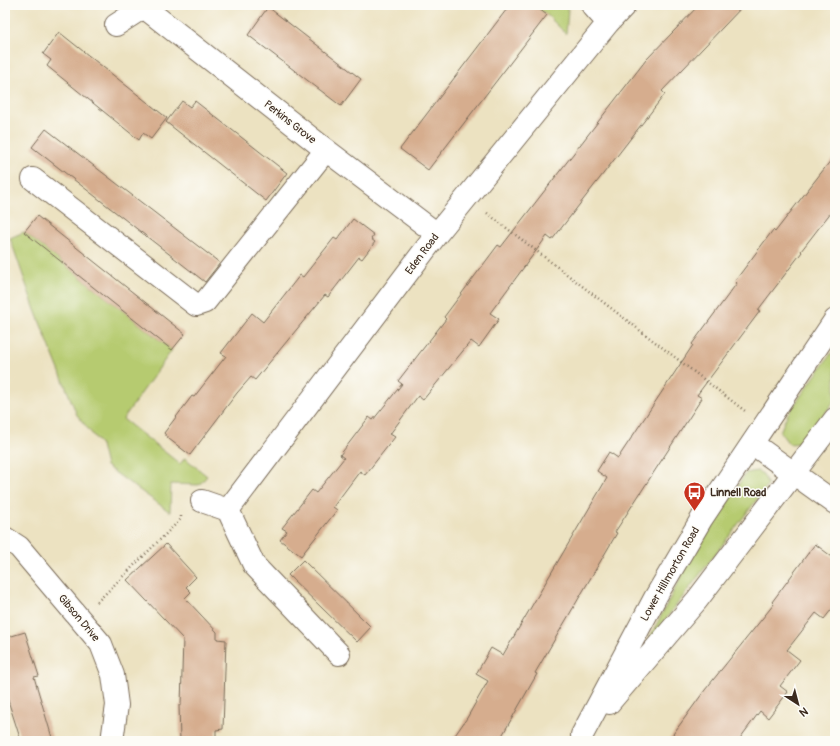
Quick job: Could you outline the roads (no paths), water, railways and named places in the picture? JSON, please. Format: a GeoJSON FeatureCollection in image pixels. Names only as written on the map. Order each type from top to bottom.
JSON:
{"type":"FeatureCollection","features":[{"type":"Feature","properties":{"kind":"street"},"geometry":{"type":"LineString","coordinates":[[592,5],[608,23]]}},
{"type":"Feature","properties":{"kind":"street","name":"Eden Road"},"geometry":{"type":"LineString","coordinates":[[228,510],[466,197],[608,23],[625,5]]}},
{"type":"Feature","properties":{"kind":"street","name":"Perkins Grove"},"geometry":{"type":"LineString","coordinates":[[116,25],[146,6],[326,150],[437,234]]}},
{"type":"Feature","properties":{"kind":"street"},"geometry":{"type":"LineString","coordinates":[[33,179],[196,305],[205,302],[326,150]]}},
{"type":"Feature","properties":{"kind":"street","name":"Lower Hillmorton Road"},"geometry":{"type":"LineString","coordinates":[[580,738],[663,583],[702,518],[835,320]]}},
{"type":"Feature","properties":{"kind":"street","name":"Lower Hillmorton Road"},"geometry":{"type":"LineString","coordinates":[[580,738],[697,600],[835,419]]}},
{"type":"Feature","properties":{"kind":"street"},"geometry":{"type":"LineString","coordinates":[[753,444],[835,503]]}},
{"type":"Feature","properties":{"kind":"street"},"geometry":{"type":"LineString","coordinates":[[202,501],[228,510],[254,566],[339,654]]}},
{"type":"Feature","properties":{"kind":"street","name":"Gibson Drive"},"geometry":{"type":"LineString","coordinates":[[5,538],[19,547],[101,644],[113,675],[117,706],[112,741]]}},
{"type":"Feature","properties":{"kind":"place","name":"Linnell Road"},"geometry":{"type":"Point","coordinates":[695,512]}}]}
